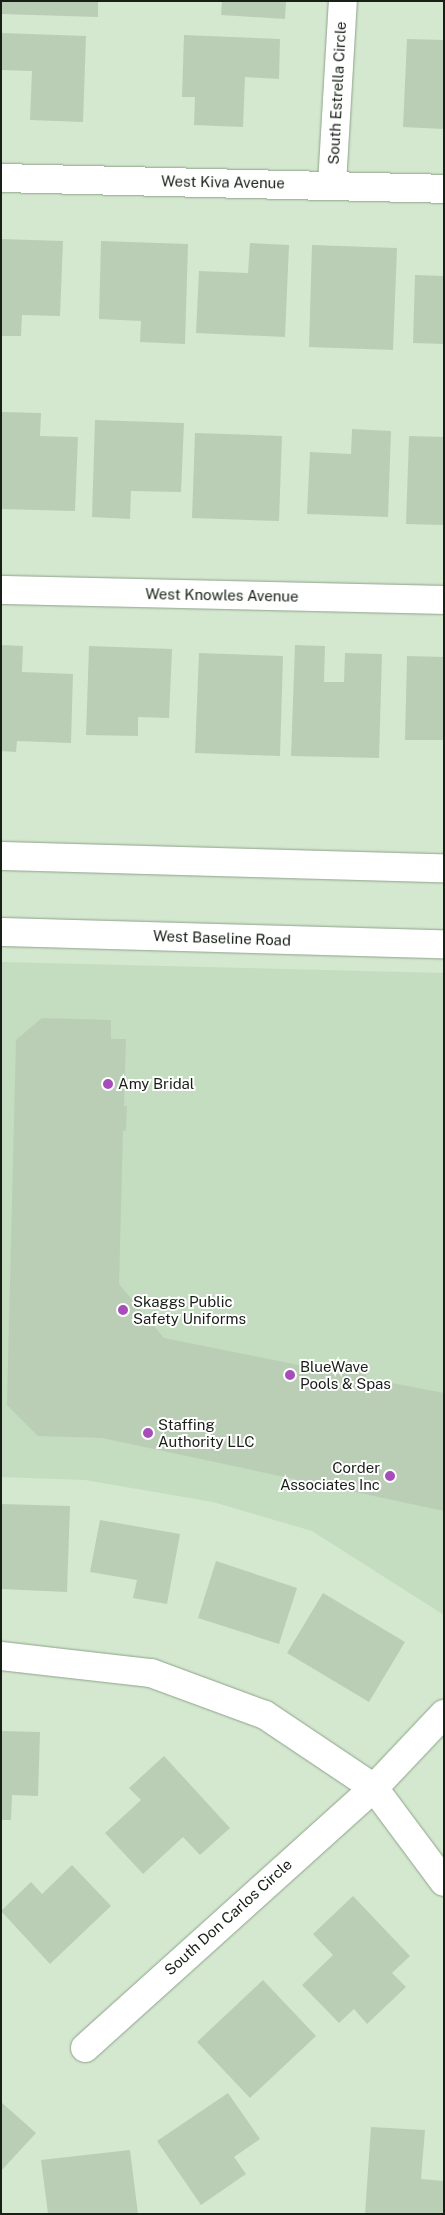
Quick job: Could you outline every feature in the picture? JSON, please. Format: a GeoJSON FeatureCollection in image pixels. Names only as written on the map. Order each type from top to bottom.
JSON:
{"type":"FeatureCollection","features":[{"type":"Feature","properties":{"kind":"street","name":"South Estrella Circle"},"geometry":{"type":"LineString","coordinates":[[332,184],[343,1]]}},
{"type":"Feature","properties":{"kind":"street","name":"West Kiva Avenue"},"geometry":{"type":"LineString","coordinates":[[1,178],[332,184],[444,189]]}},
{"type":"Feature","properties":{"kind":"street","name":"West Knowles Avenue"},"geometry":{"type":"LineString","coordinates":[[1,590],[444,600]]}},
{"type":"Feature","properties":{"kind":"street"},"geometry":{"type":"LineString","coordinates":[[1,856],[444,868]]}},
{"type":"Feature","properties":{"kind":"street","name":"West Baseline Road"},"geometry":{"type":"LineString","coordinates":[[1,932],[444,944]]}},
{"type":"Feature","properties":{"kind":"street"},"geometry":{"type":"LineString","coordinates":[[1,1656],[152,1673],[265,1714],[374,1788],[444,1882]]}},
{"type":"Feature","properties":{"kind":"street","name":"South Don Carlos Circle"},"geometry":{"type":"LineString","coordinates":[[85,2048],[374,1788],[444,1714]]}},
{"type":"Feature","properties":{"kind":"shaded area"},"geometry":{"type":"Polygon","coordinates":[[[1,962],[444,973],[444,1615],[312,1531],[213,1502],[85,1480],[1,1477],[1,962]]]}},
{"type":"Feature","properties":{"kind":"building"},"geometry":{"type":"Polygon","coordinates":[[[1,1],[98,1],[98,17],[1,14],[1,1]]]}},
{"type":"Feature","properties":{"kind":"building"},"geometry":{"type":"Polygon","coordinates":[[[222,1],[286,1],[285,19],[221,15],[222,1]]]}},
{"type":"Feature","properties":{"kind":"building"},"geometry":{"type":"Polygon","coordinates":[[[1,33],[86,36],[83,122],[30,120],[32,71],[1,70],[1,33]]]}},
{"type":"Feature","properties":{"kind":"building"},"geometry":{"type":"Polygon","coordinates":[[[184,35],[280,39],[279,79],[245,77],[243,127],[194,125],[195,97],[182,97],[184,35]]]}},
{"type":"Feature","properties":{"kind":"building"},"geometry":{"type":"Polygon","coordinates":[[[407,39],[444,40],[444,129],[403,127],[407,39]]]}},
{"type":"Feature","properties":{"kind":"building"},"geometry":{"type":"Polygon","coordinates":[[[1,239],[63,241],[60,316],[22,315],[21,336],[1,336],[1,239]]]}},
{"type":"Feature","properties":{"kind":"building"},"geometry":{"type":"Polygon","coordinates":[[[101,241],[188,244],[185,344],[140,342],[141,321],[99,319],[101,241]]]}},
{"type":"Feature","properties":{"kind":"building"},"geometry":{"type":"Polygon","coordinates":[[[250,243],[289,245],[285,337],[196,333],[199,271],[248,273],[250,243]]]}},
{"type":"Feature","properties":{"kind":"building"},"geometry":{"type":"Polygon","coordinates":[[[312,245],[397,248],[393,350],[309,347],[312,245]]]}},
{"type":"Feature","properties":{"kind":"building"},"geometry":{"type":"Polygon","coordinates":[[[415,275],[444,276],[444,344],[413,343],[415,275]]]}},
{"type":"Feature","properties":{"kind":"building"},"geometry":{"type":"Polygon","coordinates":[[[1,412],[41,413],[40,436],[78,437],[75,511],[1,509],[1,412]]]}},
{"type":"Feature","properties":{"kind":"building"},"geometry":{"type":"Polygon","coordinates":[[[95,420],[184,423],[181,492],[131,491],[130,519],[92,517],[95,420]]]}},
{"type":"Feature","properties":{"kind":"building"},"geometry":{"type":"Polygon","coordinates":[[[352,429],[391,431],[388,517],[307,514],[310,452],[351,454],[352,429]]]}},
{"type":"Feature","properties":{"kind":"building"},"geometry":{"type":"Polygon","coordinates":[[[195,433],[282,436],[279,521],[192,518],[195,433]]]}},
{"type":"Feature","properties":{"kind":"building"},"geometry":{"type":"Polygon","coordinates":[[[409,436],[444,437],[444,525],[406,524],[409,436]]]}},
{"type":"Feature","properties":{"kind":"building"},"geometry":{"type":"Polygon","coordinates":[[[1,645],[23,646],[22,672],[73,674],[71,743],[17,741],[16,752],[1,751],[1,645]]]}},
{"type":"Feature","properties":{"kind":"building"},"geometry":{"type":"Polygon","coordinates":[[[295,645],[325,646],[324,682],[344,682],[345,653],[382,654],[379,758],[291,756],[295,645]]]}},
{"type":"Feature","properties":{"kind":"building"},"geometry":{"type":"Polygon","coordinates":[[[89,646],[172,649],[169,718],[138,717],[138,736],[86,735],[89,646]]]}},
{"type":"Feature","properties":{"kind":"building"},"geometry":{"type":"Polygon","coordinates":[[[199,653],[283,656],[280,756],[195,753],[199,653]]]}},
{"type":"Feature","properties":{"kind":"building"},"geometry":{"type":"Polygon","coordinates":[[[407,656],[444,657],[444,740],[405,740],[407,656]]]}},
{"type":"Feature","properties":{"kind":"building"},"geometry":{"type":"Polygon","coordinates":[[[42,1018],[111,1020],[111,1039],[126,1039],[124,1106],[127,1106],[126,1131],[123,1131],[119,1284],[164,1338],[333,1372],[334,1367],[366,1373],[366,1378],[444,1393],[444,1511],[102,1438],[38,1436],[7,1405],[16,1040],[42,1018]]]}},
{"type":"Feature","properties":{"kind":"building"},"geometry":{"type":"Polygon","coordinates":[[[1,1504],[70,1506],[67,1592],[1,1589],[1,1504]]]}},
{"type":"Feature","properties":{"kind":"building"},"geometry":{"type":"Polygon","coordinates":[[[100,1520],[180,1534],[167,1604],[133,1598],[137,1580],[90,1572],[100,1520]]]}},
{"type":"Feature","properties":{"kind":"building"},"geometry":{"type":"Polygon","coordinates":[[[216,1561],[297,1588],[279,1644],[198,1618],[216,1561]]]}},
{"type":"Feature","properties":{"kind":"building"},"geometry":{"type":"Polygon","coordinates":[[[323,1593],[405,1642],[369,1702],[287,1653],[323,1593]]]}},
{"type":"Feature","properties":{"kind":"building"},"geometry":{"type":"Polygon","coordinates":[[[1,1731],[40,1732],[38,1796],[12,1795],[11,1820],[1,1820],[1,1731]]]}},
{"type":"Feature","properties":{"kind":"building"},"geometry":{"type":"Polygon","coordinates":[[[164,1756],[230,1828],[200,1855],[183,1837],[143,1874],[105,1833],[141,1800],[129,1788],[164,1756]]]}},
{"type":"Feature","properties":{"kind":"building"},"geometry":{"type":"Polygon","coordinates":[[[72,1865],[111,1906],[50,1964],[1,1911],[31,1882],[42,1894],[72,1865]]]}},
{"type":"Feature","properties":{"kind":"building"},"geometry":{"type":"Polygon","coordinates":[[[353,1896],[410,1956],[392,1973],[406,1987],[367,2024],[354,2009],[339,2023],[302,1985],[333,1955],[313,1934],[353,1896]]]}},
{"type":"Feature","properties":{"kind":"building"},"geometry":{"type":"Polygon","coordinates":[[[263,1980],[316,2036],[250,2098],[197,2042],[263,1980]]]}},
{"type":"Feature","properties":{"kind":"building"},"geometry":{"type":"Polygon","coordinates":[[[228,2093],[260,2139],[234,2157],[246,2174],[201,2205],[157,2141],[228,2093]]]}},
{"type":"Feature","properties":{"kind":"building"},"geometry":{"type":"Polygon","coordinates":[[[1,2102],[36,2133],[1,2171],[1,2102]]]}},
{"type":"Feature","properties":{"kind":"building"},"geometry":{"type":"Polygon","coordinates":[[[371,2127],[425,2130],[421,2179],[444,2181],[444,2214],[365,2214],[371,2127]]]}},
{"type":"Feature","properties":{"kind":"building"},"geometry":{"type":"Polygon","coordinates":[[[130,2150],[138,2214],[48,2214],[41,2160],[130,2150]]]}},
{"type":"Feature","properties":{"kind":"place","name":"Amy Bridal"},"geometry":{"type":"Point","coordinates":[108,1084]}},
{"type":"Feature","properties":{"kind":"place","name":"Skaggs Public Safety Uniforms"},"geometry":{"type":"Point","coordinates":[123,1310]}},
{"type":"Feature","properties":{"kind":"place","name":"BlueWave Pools & Spas"},"geometry":{"type":"Point","coordinates":[290,1375]}},
{"type":"Feature","properties":{"kind":"place","name":"Staffing Authority LLC"},"geometry":{"type":"Point","coordinates":[148,1433]}},
{"type":"Feature","properties":{"kind":"place","name":"Corder Associates Inc"},"geometry":{"type":"Point","coordinates":[390,1476]}}]}
